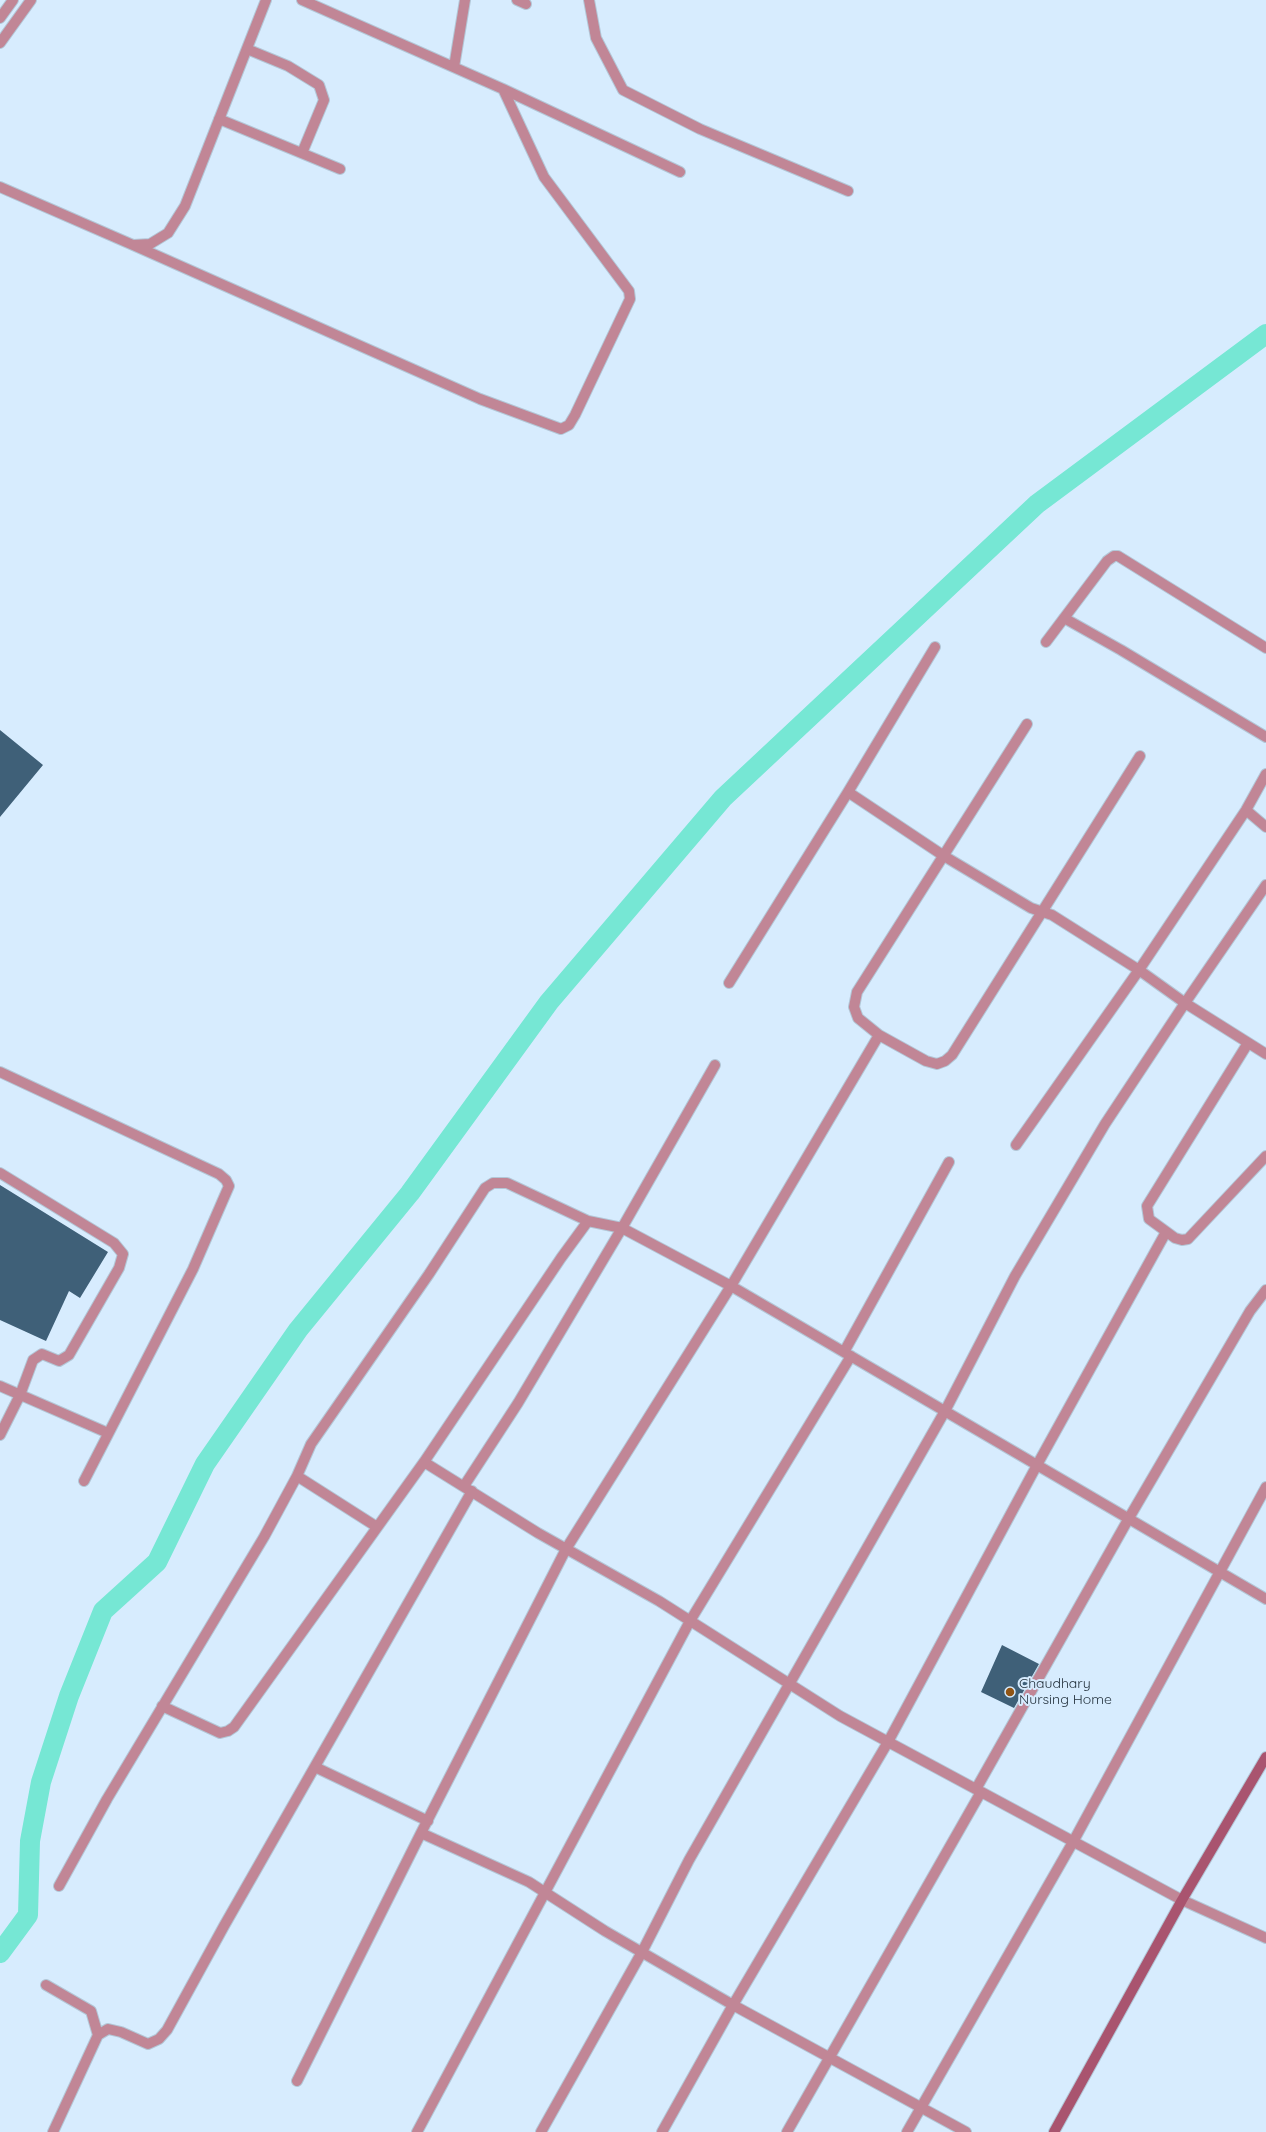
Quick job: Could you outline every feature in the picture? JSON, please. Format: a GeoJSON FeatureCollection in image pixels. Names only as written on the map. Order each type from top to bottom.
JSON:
{"type":"FeatureCollection","features":[{"type":"Feature","properties":{"kind":"street"},"geometry":{"type":"LineString","coordinates":[[0,18],[13,0]]}},
{"type":"Feature","properties":{"kind":"street"},"geometry":{"type":"LineString","coordinates":[[0,43],[31,0]]}},
{"type":"Feature","properties":{"kind":"street"},"geometry":{"type":"LineString","coordinates":[[133,245],[150,244],[168,233],[185,206],[266,0]]}},
{"type":"Feature","properties":{"kind":"street"},"geometry":{"type":"LineString","coordinates":[[302,0],[504,89],[680,172]]}},
{"type":"Feature","properties":{"kind":"street"},"geometry":{"type":"LineString","coordinates":[[454,67],[465,0]]}},
{"type":"Feature","properties":{"kind":"street"},"geometry":{"type":"LineString","coordinates":[[589,0],[596,38],[622,90],[700,128],[848,191]]}},
{"type":"Feature","properties":{"kind":"street"},"geometry":{"type":"LineString","coordinates":[[247,48],[288,66],[319,85],[324,100],[302,153]]}},
{"type":"Feature","properties":{"kind":"street"},"geometry":{"type":"LineString","coordinates":[[0,188],[133,245],[480,399],[561,429],[569,425],[575,415],[630,300],[629,291],[544,177],[504,89]]}},
{"type":"Feature","properties":{"kind":"street"},"geometry":{"type":"LineString","coordinates":[[219,119],[340,169]]}},
{"type":"Feature","properties":{"kind":"street"},"geometry":{"type":"LineString","coordinates":[[1046,642],[1107,561],[1114,556],[1118,556],[1266,648]]}},
{"type":"Feature","properties":{"kind":"street"},"geometry":{"type":"LineString","coordinates":[[1064,618],[1121,650],[1266,737]]}},
{"type":"Feature","properties":{"kind":"street"},"geometry":{"type":"LineString","coordinates":[[729,983],[848,792],[934,647]]}},
{"type":"Feature","properties":{"kind":"street"},"geometry":{"type":"LineString","coordinates":[[1027,724],[856,992],[854,1007],[858,1018],[879,1034],[926,1061],[937,1064],[945,1061],[952,1055],[1140,756]]}},
{"type":"Feature","properties":{"kind":"street"},"geometry":{"type":"LineString","coordinates":[[1016,1145],[1139,970],[1246,810],[1266,774]]}},
{"type":"Feature","properties":{"kind":"street"},"geometry":{"type":"LineString","coordinates":[[848,792],[944,856],[1030,908],[1042,911],[1139,970],[1185,1003],[1266,1054]]}},
{"type":"Feature","properties":{"kind":"street"},"geometry":{"type":"LineString","coordinates":[[1246,810],[1266,827]]}},
{"type":"Feature","properties":{"kind":"street"},"geometry":{"type":"LineString","coordinates":[[541,2132],[642,1952],[689,1860],[945,1411],[1019,1270],[1105,1124],[1185,1003],[1266,885]]}},
{"type":"Feature","properties":{"kind":"street"},"geometry":{"type":"LineString","coordinates":[[297,2081],[421,1833],[566,1549],[731,1286],[879,1034]]}},
{"type":"Feature","properties":{"kind":"street"},"geometry":{"type":"LineString","coordinates":[[1248,1043],[1147,1206],[1149,1219],[1166,1232],[1182,1240],[1193,1236],[1266,1156]]}},
{"type":"Feature","properties":{"kind":"street"},"geometry":{"type":"LineString","coordinates":[[53,2132],[98,2035],[108,2029],[121,2032],[148,2044],[159,2039],[168,2030],[195,1978],[315,1767],[468,1488],[622,1228],[715,1065]]}},
{"type":"Feature","properties":{"kind":"street"},"geometry":{"type":"LineString","coordinates":[[0,1072],[219,1174],[226,1180],[229,1186],[193,1269],[84,1481]]}},
{"type":"Feature","properties":{"kind":"street"},"geometry":{"type":"LineString","coordinates":[[417,2132],[546,1894],[690,1621],[848,1354],[949,1162]]}},
{"type":"Feature","properties":{"kind":"street"},"geometry":{"type":"LineString","coordinates":[[0,1173],[114,1243],[123,1254],[119,1268],[69,1355],[59,1361],[42,1354],[33,1360],[20,1395],[0,1435]]}},
{"type":"Feature","properties":{"kind":"street"},"geometry":{"type":"LineString","coordinates":[[59,1886],[107,1799],[264,1537],[297,1476],[311,1444],[429,1274],[485,1188],[493,1183],[507,1183],[588,1221],[622,1228],[731,1286],[1266,1599]]}},
{"type":"Feature","properties":{"kind":"street"},"geometry":{"type":"LineString","coordinates":[[162,1706],[220,1732],[228,1731],[234,1727],[424,1462],[561,1258],[588,1221]]}},
{"type":"Feature","properties":{"kind":"street"},"geometry":{"type":"LineString","coordinates":[[662,2132],[733,2005],[888,1742],[1037,1465],[1166,1232]]}},
{"type":"Feature","properties":{"kind":"street"},"geometry":{"type":"LineString","coordinates":[[787,2132],[830,2059],[1129,1518],[1250,1311],[1266,1290]]}},
{"type":"Feature","properties":{"kind":"street"},"geometry":{"type":"LineString","coordinates":[[0,1386],[108,1433]]}},
{"type":"Feature","properties":{"kind":"street"},"geometry":{"type":"LineString","coordinates":[[424,1462],[538,1533],[659,1601],[840,1716],[1182,1900],[1266,1938]]}},
{"type":"Feature","properties":{"kind":"street"},"geometry":{"type":"LineString","coordinates":[[297,1476],[377,1527]]}},
{"type":"Feature","properties":{"kind":"street"},"geometry":{"type":"LineString","coordinates":[[907,2132],[1073,1842],[1266,1487]]}},
{"type":"Feature","properties":{"kind":"street"},"geometry":{"type":"LineString","coordinates":[[1054,2132],[1182,1900],[1266,1756]]}},
{"type":"Feature","properties":{"kind":"street"},"geometry":{"type":"LineString","coordinates":[[315,1767],[428,1821]]}},
{"type":"Feature","properties":{"kind":"street"},"geometry":{"type":"LineString","coordinates":[[421,1833],[529,1882],[546,1894],[642,1952],[733,2005],[920,2109],[966,2132]]}},
{"type":"Feature","properties":{"kind":"street"},"geometry":{"type":"LineString","coordinates":[[46,1985],[91,2011],[98,2035]]}},
{"type":"Feature","properties":{"kind":"building"},"geometry":{"type":"Polygon","coordinates":[[[0,730],[43,765],[0,817],[0,730]]]}},
{"type":"Feature","properties":{"kind":"building"},"geometry":{"type":"Polygon","coordinates":[[[0,1185],[108,1252],[80,1298],[69,1291],[46,1341],[0,1320],[0,1185]]]}},
{"type":"Feature","properties":{"kind":"building"},"geometry":{"type":"Polygon","coordinates":[[[1002,1645],[1039,1664],[1014,1708],[981,1692],[1002,1645]]]}},
{"type":"Feature","properties":{"kind":"waterway"},"geometry":{"type":"LineString","coordinates":[[0,1953],[28,1915],[30,1841],[41,1782],[69,1696],[103,1611],[157,1562],[205,1464],[298,1330],[410,1193],[549,1002],[723,798],[1037,504],[1266,334]]}},
{"type":"Feature","properties":{"kind":"place","name":"Chaudhary Nursing Home"},"geometry":{"type":"Point","coordinates":[1010,1692]}}]}
